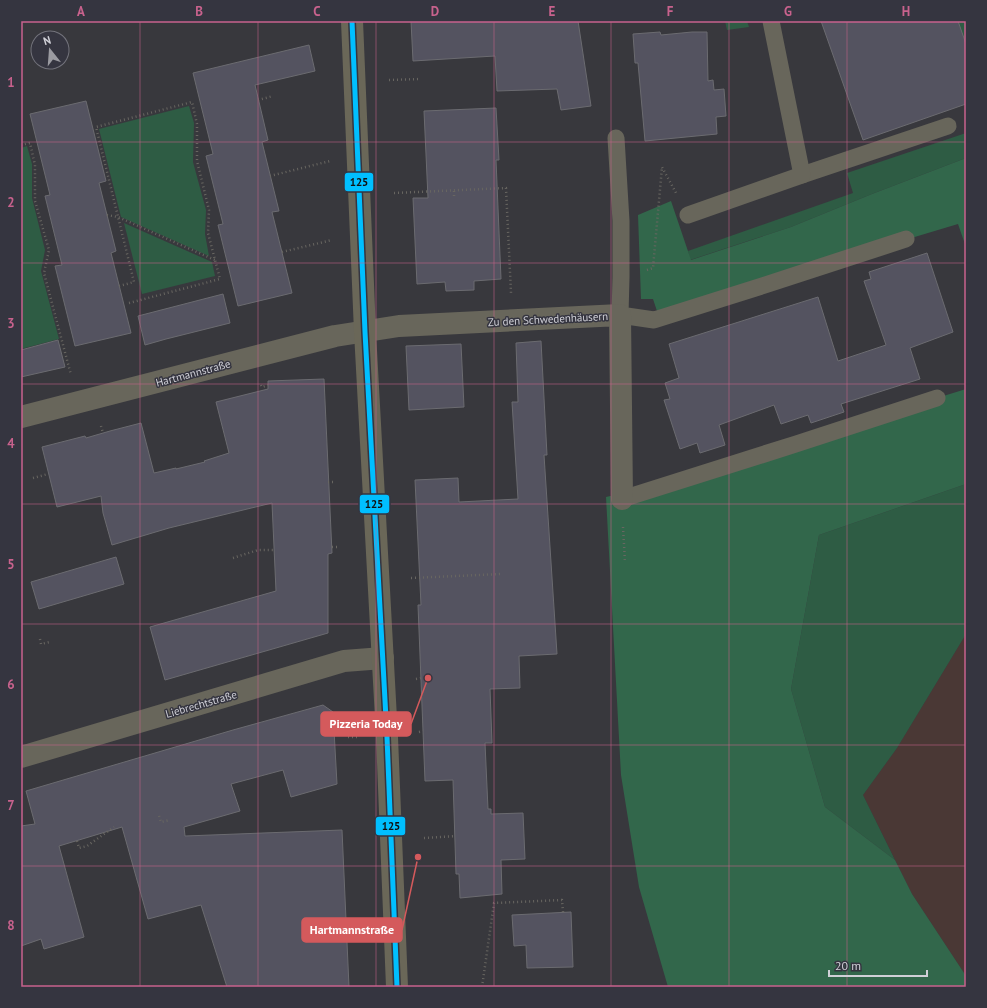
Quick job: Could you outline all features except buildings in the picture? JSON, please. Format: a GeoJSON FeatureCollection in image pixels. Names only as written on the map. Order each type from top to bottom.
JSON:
{"type":"FeatureCollection","features":[{"type":"Feature","properties":{"kind":"main road"},"geometry":{"type":"LineString","coordinates":[[352,21],[365,332],[383,658],[397,987]]}},
{"type":"Feature","properties":{"kind":"street","name":"Zu den Schwedenhäusern"},"geometry":{"type":"LineString","coordinates":[[365,332],[399,326],[620,315],[622,499]]}},
{"type":"Feature","properties":{"kind":"street","name":"Hartmannstraße"},"geometry":{"type":"LineString","coordinates":[[21,418],[335,336],[365,332]]}},
{"type":"Feature","properties":{"kind":"street","name":"Liebrechtstraße"},"geometry":{"type":"LineString","coordinates":[[21,757],[344,661],[383,658]]}},
{"type":"Feature","properties":{"kind":"lane"},"geometry":{"type":"LineString","coordinates":[[771,21],[802,175]]}},
{"type":"Feature","properties":{"kind":"lane"},"geometry":{"type":"LineString","coordinates":[[688,215],[948,126]]}},
{"type":"Feature","properties":{"kind":"lane"},"geometry":{"type":"LineString","coordinates":[[616,138],[621,221],[620,315],[654,320],[906,239]]}},
{"type":"Feature","properties":{"kind":"lane"},"geometry":{"type":"LineString","coordinates":[[622,499],[936,398]]}},
{"type":"Feature","properties":{"kind":"path"},"geometry":{"type":"LineString","coordinates":[[389,80],[421,79]]}},
{"type":"Feature","properties":{"kind":"path"},"geometry":{"type":"LineString","coordinates":[[258,100],[273,96]]}},
{"type":"Feature","properties":{"kind":"path"},"geometry":{"type":"LineString","coordinates":[[119,286],[134,282],[96,127],[192,102],[197,124],[197,161],[209,210],[208,233],[220,279],[129,303]]}},
{"type":"Feature","properties":{"kind":"path"},"geometry":{"type":"LineString","coordinates":[[21,146],[30,143],[35,165],[35,201],[48,250],[44,273],[71,376]]}},
{"type":"Feature","properties":{"kind":"path"},"geometry":{"type":"LineString","coordinates":[[97,148],[101,146]]}},
{"type":"Feature","properties":{"kind":"path"},"geometry":{"type":"LineString","coordinates":[[270,176],[330,162]]}},
{"type":"Feature","properties":{"kind":"path"},"geometry":{"type":"LineString","coordinates":[[621,277],[653,268],[662,167],[688,215]]}},
{"type":"Feature","properties":{"kind":"path"},"geometry":{"type":"LineString","coordinates":[[394,193],[506,188],[512,320]]}},
{"type":"Feature","properties":{"kind":"path"},"geometry":{"type":"LineString","coordinates":[[454,191],[454,197]]}},
{"type":"Feature","properties":{"kind":"path"},"geometry":{"type":"LineString","coordinates":[[107,215],[118,217],[215,260]]}},
{"type":"Feature","properties":{"kind":"path"},"geometry":{"type":"LineString","coordinates":[[282,252],[334,240]]}},
{"type":"Feature","properties":{"kind":"path"},"geometry":{"type":"LineString","coordinates":[[33,478],[48,474]]}},
{"type":"Feature","properties":{"kind":"path"},"geometry":{"type":"LineString","coordinates":[[328,482],[336,482]]}},
{"type":"Feature","properties":{"kind":"path"},"geometry":{"type":"LineString","coordinates":[[622,499],[625,562]]}},
{"type":"Feature","properties":{"kind":"path"},"geometry":{"type":"LineString","coordinates":[[332,547],[338,547]]}},
{"type":"Feature","properties":{"kind":"path"},"geometry":{"type":"LineString","coordinates":[[233,558],[258,550],[274,550]]}},
{"type":"Feature","properties":{"kind":"path"},"geometry":{"type":"LineString","coordinates":[[411,578],[501,574]]}},
{"type":"Feature","properties":{"kind":"path"},"geometry":{"type":"LineString","coordinates":[[40,639],[41,644],[50,642]]}},
{"type":"Feature","properties":{"kind":"path"},"geometry":{"type":"LineString","coordinates":[[416,678],[421,678]]}},
{"type":"Feature","properties":{"kind":"path"},"geometry":{"type":"LineString","coordinates":[[419,732],[423,731]]}},
{"type":"Feature","properties":{"kind":"path"},"geometry":{"type":"LineString","coordinates":[[159,816],[161,822],[170,820]]}},
{"type":"Feature","properties":{"kind":"path"},"geometry":{"type":"LineString","coordinates":[[77,841],[79,848],[87,846],[114,826]]}},
{"type":"Feature","properties":{"kind":"path"},"geometry":{"type":"LineString","coordinates":[[424,838],[455,836]]}},
{"type":"Feature","properties":{"kind":"path"},"geometry":{"type":"LineString","coordinates":[[482,987],[494,903],[562,900],[563,912]]}},
{"type":"Feature","properties":{"kind":"shaded area"},"geometry":{"type":"Polygon","coordinates":[[[966,634],[966,976],[912,894],[863,795],[897,748],[966,634]]]}},
{"type":"Feature","properties":{"kind":"green space"},"geometry":{"type":"Polygon","coordinates":[[[725,21],[747,21],[749,27],[727,30],[725,21]]]}},
{"type":"Feature","properties":{"kind":"green space"},"geometry":{"type":"Polygon","coordinates":[[[958,21],[966,21],[966,44],[958,21]]]}},
{"type":"Feature","properties":{"kind":"green space"},"geometry":{"type":"Polygon","coordinates":[[[189,106],[194,123],[193,162],[206,210],[205,234],[209,256],[121,217],[99,129],[189,106]]]}},
{"type":"Feature","properties":{"kind":"green space"},"geometry":{"type":"Polygon","coordinates":[[[966,133],[966,158],[791,227],[690,260],[688,251],[853,193],[847,173],[966,133]]]}},
{"type":"Feature","properties":{"kind":"green space"},"geometry":{"type":"Polygon","coordinates":[[[27,146],[32,164],[32,198],[45,250],[41,271],[59,339],[21,349],[21,148],[27,146]]]}},
{"type":"Feature","properties":{"kind":"green space"},"geometry":{"type":"Polygon","coordinates":[[[966,158],[966,247],[958,224],[658,314],[653,299],[641,299],[638,215],[671,201],[691,260],[791,227],[966,158]]]}},
{"type":"Feature","properties":{"kind":"green space"},"geometry":{"type":"Polygon","coordinates":[[[124,223],[212,262],[215,276],[142,294],[124,223]]]}},
{"type":"Feature","properties":{"kind":"green space"},"geometry":{"type":"Polygon","coordinates":[[[966,389],[966,484],[819,535],[791,689],[825,807],[895,860],[912,894],[966,976],[966,987],[668,987],[639,887],[621,775],[606,497],[653,486],[966,389]]]}},
{"type":"Feature","properties":{"kind":"green space"},"geometry":{"type":"Polygon","coordinates":[[[966,484],[966,634],[897,748],[863,795],[895,860],[825,807],[791,689],[819,535],[966,484]]]}},
{"type":"Feature","properties":{"kind":"transit line","name":"125"},"geometry":{"type":"LineString","coordinates":[[352,21],[365,332],[387,737],[397,987]]}},
{"type":"Feature","properties":{"kind":"place","name":"Pizzeria Today"},"geometry":{"type":"Point","coordinates":[428,678]}},
{"type":"Feature","properties":{"kind":"place","name":"Hartmannstraße"},"geometry":{"type":"Point","coordinates":[418,857]}}]}
